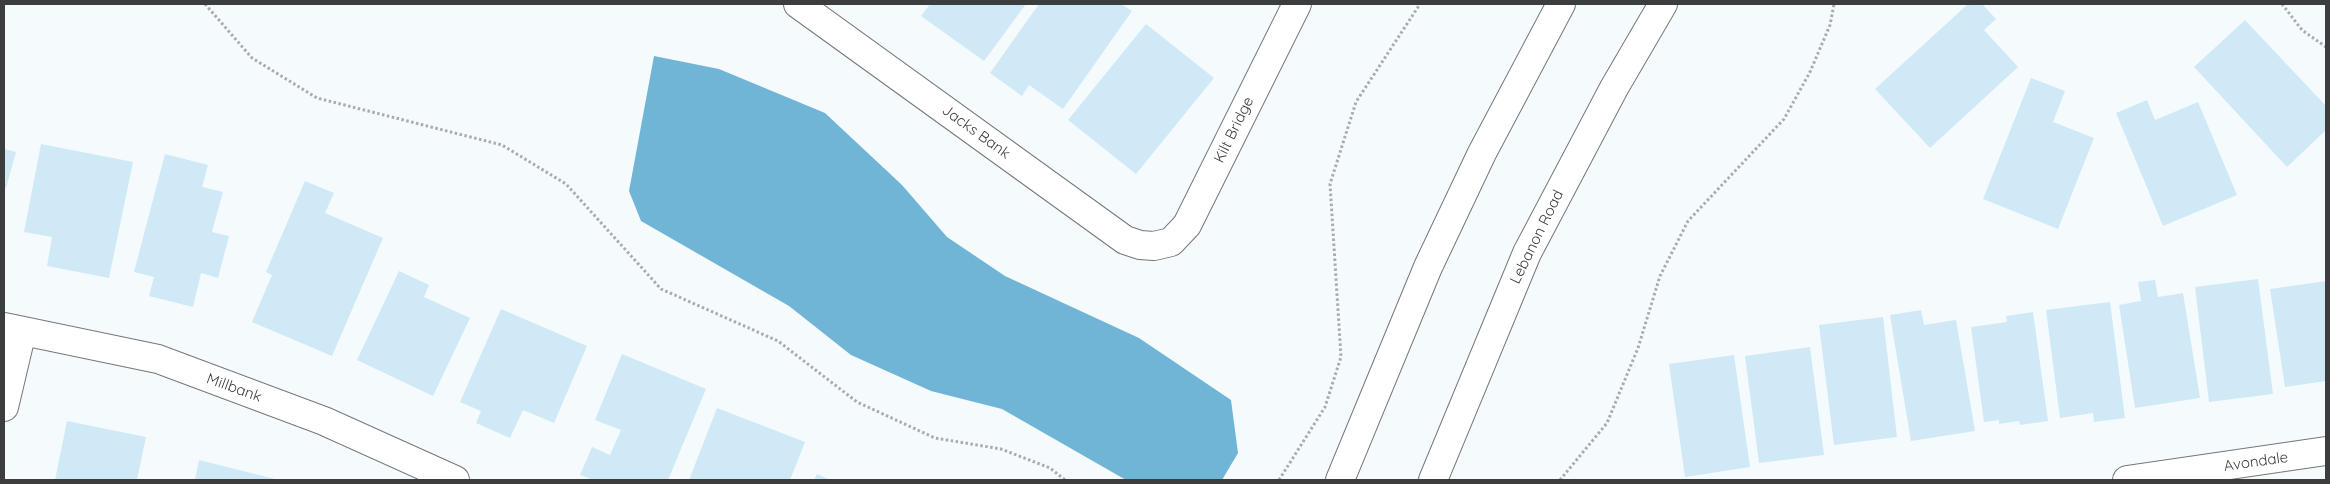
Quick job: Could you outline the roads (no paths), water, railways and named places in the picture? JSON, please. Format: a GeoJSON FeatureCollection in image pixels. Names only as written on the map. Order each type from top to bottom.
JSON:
{"type":"FeatureCollection","features":[{"type":"Feature","properties":{"kind":"street","name":"Jacks Bank"},"geometry":{"type":"LineString","coordinates":[[798,4],[1125,240],[1140,245],[1160,245]]}},
{"type":"Feature","properties":{"kind":"street","name":"Kilt Bridge"},"geometry":{"type":"LineString","coordinates":[[1160,245],[1176,238],[1187,225],[1297,4]]}},
{"type":"Feature","properties":{"kind":"street"},"geometry":{"type":"LineString","coordinates":[[1340,480],[1428,267],[1482,153],[1561,4]]}},
{"type":"Feature","properties":{"kind":"street","name":"Lebanon Road"},"geometry":{"type":"LineString","coordinates":[[1433,480],[1527,253],[1614,88],[1663,4]]}},
{"type":"Feature","properties":{"kind":"street"},"geometry":{"type":"LineString","coordinates":[[4,407],[13,329]]}},
{"type":"Feature","properties":{"kind":"street","name":"Millbank"},"geometry":{"type":"LineString","coordinates":[[13,329],[158,360],[324,421],[454,480]]}},
{"type":"Feature","properties":{"kind":"street","name":"Avondale"},"geometry":{"type":"LineString","coordinates":[[2126,480],[2326,452]]}},
{"type":"Feature","properties":{"kind":"water"},"geometry":{"type":"Polygon","coordinates":[[[654,56],[719,69],[825,113],[902,185],[947,237],[1005,276],[1139,338],[1231,400],[1238,453],[1222,480],[1126,480],[1002,409],[931,391],[851,355],[789,306],[641,221],[629,191],[654,56]]]}}]}
